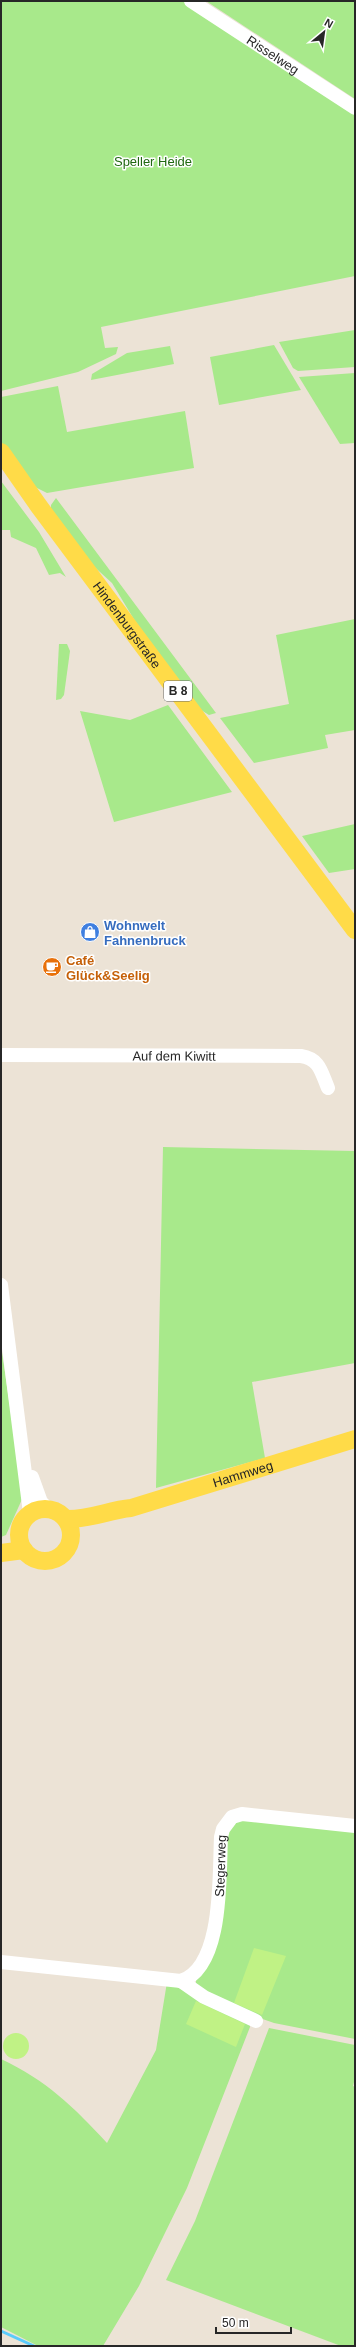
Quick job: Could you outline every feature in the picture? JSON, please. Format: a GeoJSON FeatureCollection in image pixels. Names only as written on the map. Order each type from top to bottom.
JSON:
{"type":"FeatureCollection","features":[{"type":"Feature","properties":{"kind":"main road","name":"Hindenburgstraße"},"geometry":{"type":"LineString","coordinates":[[1,452],[38,505],[355,930]]}},
{"type":"Feature","properties":{"kind":"main road","name":"Hammweg"},"geometry":{"type":"LineString","coordinates":[[69,1526],[119,1515],[131,1508],[355,1439]]}},
{"type":"Feature","properties":{"kind":"main road"},"geometry":{"type":"LineString","coordinates":[[38,1509],[48,1509],[54,1510],[69,1526],[71,1541],[63,1554],[50,1560],[35,1559],[21,1542],[22,1523],[30,1514],[38,1509]]}},
{"type":"Feature","properties":{"kind":"main road"},"geometry":{"type":"LineString","coordinates":[[1,1543],[21,1542]]}},
{"type":"Feature","properties":{"kind":"main road"},"geometry":{"type":"LineString","coordinates":[[1,1553],[21,1542]]}},
{"type":"Feature","properties":{"kind":"street","name":"Risselweg"},"geometry":{"type":"LineString","coordinates":[[191,1],[355,108]]}},
{"type":"Feature","properties":{"kind":"street","name":"Auf dem Kiwitt"},"geometry":{"type":"LineString","coordinates":[[1,1055],[311,1057],[318,1065],[328,1088]]}},
{"type":"Feature","properties":{"kind":"street"},"geometry":{"type":"LineString","coordinates":[[1,1285],[24,1452],[30,1514]]}},
{"type":"Feature","properties":{"kind":"street"},"geometry":{"type":"LineString","coordinates":[[24,1452],[37,1493],[41,1502],[48,1509]]}},
{"type":"Feature","properties":{"kind":"street","name":"Stegerweg"},"geometry":{"type":"LineString","coordinates":[[181,1980],[190,1978],[202,1966],[212,1940],[221,1837],[223,1829],[232,1817],[242,1814],[355,1826]]}},
{"type":"Feature","properties":{"kind":"street"},"geometry":{"type":"LineString","coordinates":[[1,1962],[181,1980],[204,1997],[256,2021]]}},
{"type":"Feature","properties":{"kind":"green space","name":"Speller Heide"},"geometry":{"type":"Polygon","coordinates":[[[1,1],[186,1],[355,112],[355,276],[101,327],[105,348],[118,347],[116,354],[78,372],[1,391],[1,1]]]}},
{"type":"Feature","properties":{"kind":"green space"},"geometry":{"type":"Polygon","coordinates":[[[206,1],[355,1],[355,99],[206,1]]]}},
{"type":"Feature","properties":{"kind":"green space"},"geometry":{"type":"Polygon","coordinates":[[[355,330],[355,367],[298,371],[293,368],[279,342],[355,330]]]}},
{"type":"Feature","properties":{"kind":"green space"},"geometry":{"type":"Polygon","coordinates":[[[274,345],[301,390],[219,405],[210,357],[274,345]]]}},
{"type":"Feature","properties":{"kind":"green space"},"geometry":{"type":"Polygon","coordinates":[[[170,346],[174,364],[91,380],[92,374],[127,353],[170,346]]]}},
{"type":"Feature","properties":{"kind":"green space"},"geometry":{"type":"Polygon","coordinates":[[[355,373],[355,443],[340,444],[299,377],[355,373]]]}},
{"type":"Feature","properties":{"kind":"green space"},"geometry":{"type":"Polygon","coordinates":[[[58,386],[67,432],[185,411],[194,468],[47,493],[33,486],[1,443],[1,397],[58,386]]]}},
{"type":"Feature","properties":{"kind":"green space"},"geometry":{"type":"Polygon","coordinates":[[[1,481],[39,532],[66,577],[60,573],[49,575],[36,548],[11,537],[10,530],[1,530],[1,481]]]}},
{"type":"Feature","properties":{"kind":"green space"},"geometry":{"type":"Polygon","coordinates":[[[56,498],[216,713],[209,715],[201,710],[135,621],[112,583],[89,562],[51,509],[51,505],[56,498]]]}},
{"type":"Feature","properties":{"kind":"green space"},"geometry":{"type":"Polygon","coordinates":[[[355,619],[355,730],[325,735],[328,748],[254,763],[220,718],[289,704],[276,635],[355,619]]]}},
{"type":"Feature","properties":{"kind":"green space"},"geometry":{"type":"Polygon","coordinates":[[[59,644],[67,644],[70,651],[64,695],[61,699],[56,700],[59,644]]]}},
{"type":"Feature","properties":{"kind":"green space"},"geometry":{"type":"Polygon","coordinates":[[[168,705],[232,792],[114,822],[80,711],[130,720],[168,705]]]}},
{"type":"Feature","properties":{"kind":"green space"},"geometry":{"type":"Polygon","coordinates":[[[355,824],[355,869],[329,873],[302,836],[355,824]]]}},
{"type":"Feature","properties":{"kind":"green space"},"geometry":{"type":"Polygon","coordinates":[[[163,1147],[355,1151],[355,1363],[252,1382],[265,1458],[156,1488],[163,1147]]]}},
{"type":"Feature","properties":{"kind":"green space"},"geometry":{"type":"Polygon","coordinates":[[[1,1345],[23,1497],[6,1535],[1,1537],[1,1345]]]}},
{"type":"Feature","properties":{"kind":"green space"},"geometry":{"type":"Polygon","coordinates":[[[242,1819],[355,1829],[355,2039],[274,2023],[237,2010],[196,1985],[196,1979],[201,1972],[228,1826],[242,1819]]]}},
{"type":"Feature","properties":{"kind":"green space"},"geometry":{"type":"Polygon","coordinates":[[[254,1948],[286,1956],[262,2015],[234,2003],[254,1948]]]}},
{"type":"Feature","properties":{"kind":"green space"},"geometry":{"type":"Polygon","coordinates":[[[167,1982],[250,2023],[250,2027],[187,2188],[139,2286],[103,2346],[38,2346],[1,2327],[1,2059],[46,2085],[71,2106],[107,2143],[156,2050],[167,1982]]]}},
{"type":"Feature","properties":{"kind":"green space"},"geometry":{"type":"Polygon","coordinates":[[[196,2001],[245,2024],[236,2047],[186,2024],[196,2001]]]}},
{"type":"Feature","properties":{"kind":"green space"},"geometry":{"type":"Polygon","coordinates":[[[269,2028],[355,2045],[355,2078],[353,2086],[355,2087],[355,2346],[341,2346],[166,2280],[195,2221],[269,2028]]]}},
{"type":"Feature","properties":{"kind":"green space"},"geometry":{"type":"Polygon","coordinates":[[[16,2033],[25,2037],[29,2046],[25,2055],[16,2059],[7,2055],[3,2046],[7,2037],[16,2033]]]}},
{"type":"Feature","properties":{"kind":"waterway"},"geometry":{"type":"LineString","coordinates":[[1,2331],[34,2346]]}},
{"type":"Feature","properties":{"kind":"place","name":"Wohnwelt Fahnenbruck"},"geometry":{"type":"Point","coordinates":[90,932]}},
{"type":"Feature","properties":{"kind":"place","name":"Café Glück&Seelig"},"geometry":{"type":"Point","coordinates":[52,967]}}]}
